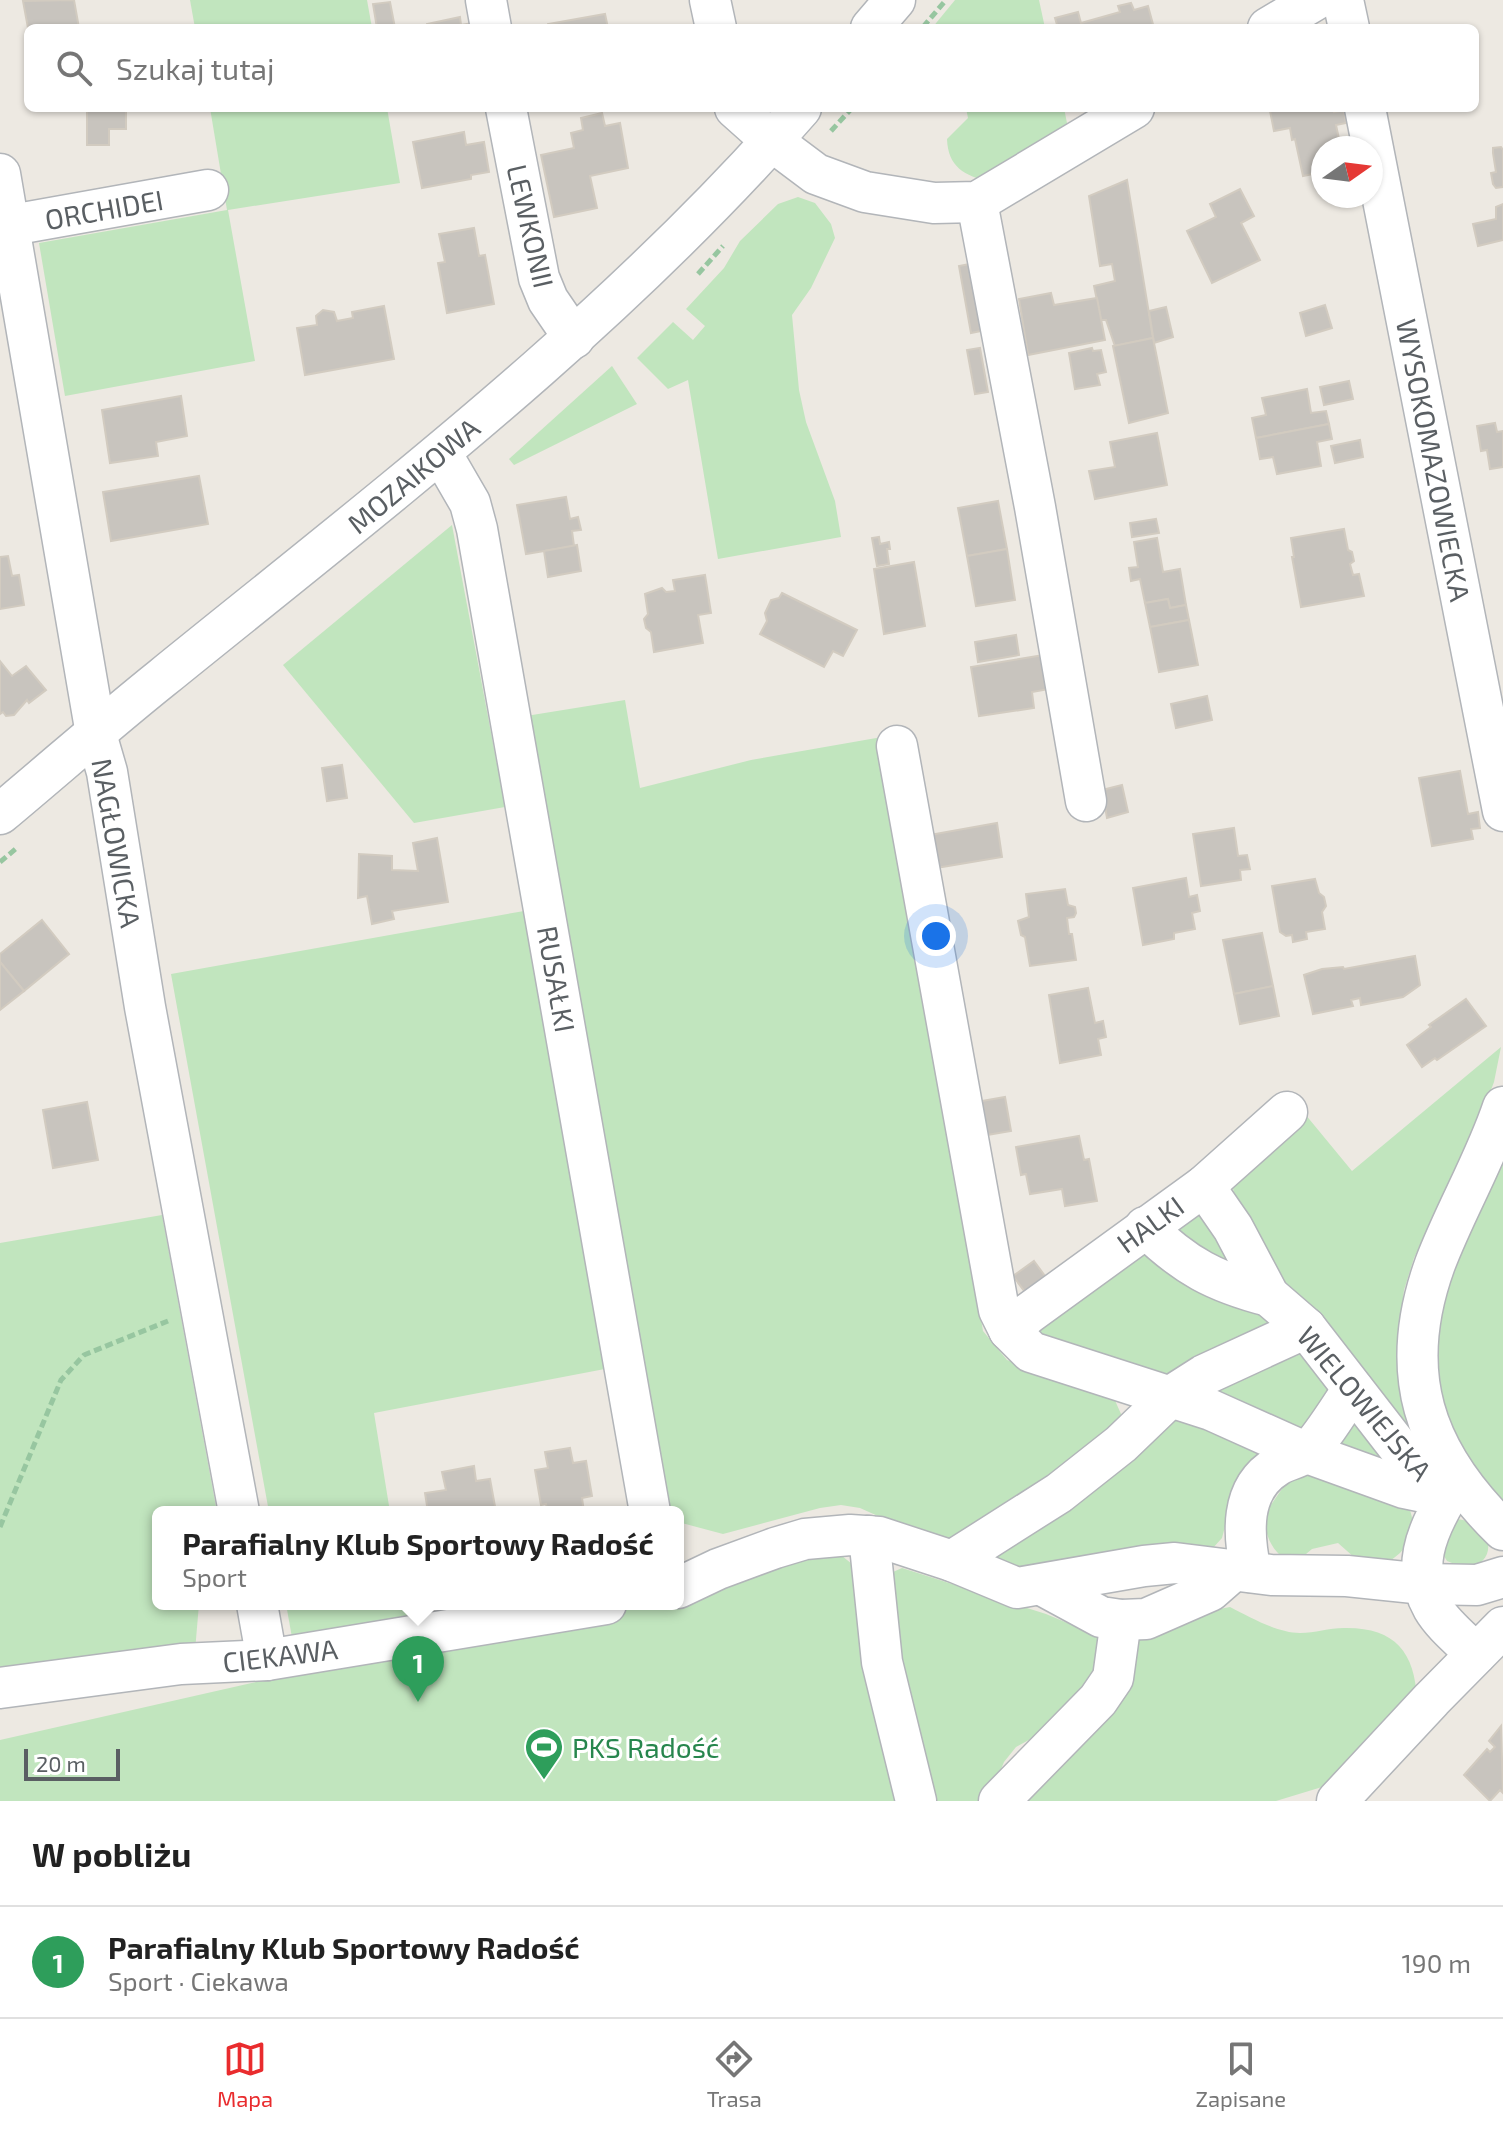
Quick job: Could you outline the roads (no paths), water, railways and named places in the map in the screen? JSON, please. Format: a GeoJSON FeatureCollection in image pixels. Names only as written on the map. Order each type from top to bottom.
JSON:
{"type":"FeatureCollection","features":[{"type":"Feature","properties":{"kind":"street"},"geometry":{"type":"LineString","coordinates":[[486,0],[490,24]]}},
{"type":"Feature","properties":{"kind":"street"},"geometry":{"type":"LineString","coordinates":[[710,0],[715,24]]}},
{"type":"Feature","properties":{"kind":"street"},"geometry":{"type":"LineString","coordinates":[[874,24],[895,0]]}},
{"type":"Feature","properties":{"kind":"street"},"geometry":{"type":"LineString","coordinates":[[1275,24],[1315,0]]}},
{"type":"Feature","properties":{"kind":"street"},"geometry":{"type":"LineString","coordinates":[[1343,0],[1348,24]]}},
{"type":"Feature","properties":{"kind":"street","name":"LEWKONII"},"geometry":{"type":"LineString","coordinates":[[507,112],[539,278],[555,312],[574,338]]}},
{"type":"Feature","properties":{"kind":"street"},"geometry":{"type":"LineString","coordinates":[[739,112],[816,174],[865,192],[934,203],[977,202],[1127,112]]}},
{"type":"Feature","properties":{"kind":"street","name":"MOZAIKOWA"},"geometry":{"type":"LineString","coordinates":[[0,814],[441,453],[574,338],[797,112]]}},
{"type":"Feature","properties":{"kind":"street","name":"WYSOKOMAZOWIECKA"},"geometry":{"type":"LineString","coordinates":[[1366,112],[1503,811]]}},
{"type":"Feature","properties":{"kind":"street","name":"NAGŁOWICKA"},"geometry":{"type":"LineString","coordinates":[[0,174],[4,226],[96,734],[107,772],[145,1007],[238,1506]]}},
{"type":"Feature","properties":{"kind":"street","name":"ORCHIDEI"},"geometry":{"type":"LineString","coordinates":[[4,226],[208,190]]}},
{"type":"Feature","properties":{"kind":"street"},"geometry":{"type":"LineString","coordinates":[[977,202],[1035,507],[1086,801]]}},
{"type":"Feature","properties":{"kind":"street","name":"RUSAŁKI"},"geometry":{"type":"LineString","coordinates":[[441,453],[470,503],[477,529],[649,1506]]}},
{"type":"Feature","properties":{"kind":"street"},"geometry":{"type":"LineString","coordinates":[[897,746],[999,1310],[1009,1330],[1031,1352],[1211,1410],[1307,1453],[1476,1511]]}},
{"type":"Feature","properties":{"kind":"street"},"geometry":{"type":"LineString","coordinates":[[1476,1511],[1444,1459],[1420,1394],[1417,1328],[1436,1262],[1503,1107]]}},
{"type":"Feature","properties":{"kind":"street","name":"HALKI"},"geometry":{"type":"LineString","coordinates":[[1009,1330],[1204,1186],[1287,1112]]}},
{"type":"Feature","properties":{"kind":"street","name":"WIELOWIEJSKA"},"geometry":{"type":"LineString","coordinates":[[1204,1186],[1233,1228],[1269,1296],[1306,1328],[1420,1475],[1476,1511]]}},
{"type":"Feature","properties":{"kind":"street","name":"WIELOWIEJSKA"},"geometry":{"type":"LineString","coordinates":[[1145,1227],[1201,1273],[1269,1296]]}},
{"type":"Feature","properties":{"kind":"street"},"geometry":{"type":"LineString","coordinates":[[952,1561],[1059,1493],[1121,1444],[1171,1396],[1204,1375],[1306,1328]]}},
{"type":"Feature","properties":{"kind":"street"},"geometry":{"type":"LineString","coordinates":[[1242,1571],[1243,1531],[1249,1504],[1263,1476],[1278,1464],[1307,1453],[1353,1389]]}},
{"type":"Feature","properties":{"kind":"street"},"geometry":{"type":"LineString","coordinates":[[1335,1797],[1489,1640],[1433,1608],[1424,1584],[1423,1549],[1430,1525],[1476,1511]]}},
{"type":"Feature","properties":{"kind":"street"},"geometry":{"type":"LineString","coordinates":[[869,1536],[882,1662],[916,1801]]}},
{"type":"Feature","properties":{"kind":"street"},"geometry":{"type":"LineString","coordinates":[[684,1585],[718,1569],[805,1539],[869,1536],[952,1561],[1017,1588],[1175,1563],[1271,1575],[1347,1576],[1424,1584],[1477,1585],[1503,1577]]}},
{"type":"Feature","properties":{"kind":"street"},"geometry":{"type":"LineString","coordinates":[[1042,1585],[1101,1617],[1146,1619],[1210,1591],[1242,1571]]}},
{"type":"Feature","properties":{"kind":"street"},"geometry":{"type":"LineString","coordinates":[[258,1610],[267,1660]]}},
{"type":"Feature","properties":{"kind":"street","name":"CIEKAWA"},"geometry":{"type":"LineString","coordinates":[[0,1688],[181,1664],[267,1660],[570,1610]]}},
{"type":"Feature","properties":{"kind":"street"},"geometry":{"type":"LineString","coordinates":[[999,1801],[1021,1775],[1064,1737],[1098,1700],[1113,1678],[1121,1620]]}},
{"type":"Feature","properties":{"kind":"place","name":"Parafialny Klub Sportowy Radość"},"geometry":{"type":"Point","coordinates":[418,1702]}},
{"type":"Feature","properties":{"kind":"place","name":"PKS Radość"},"geometry":{"type":"Point","coordinates":[544,1781]}}]}
